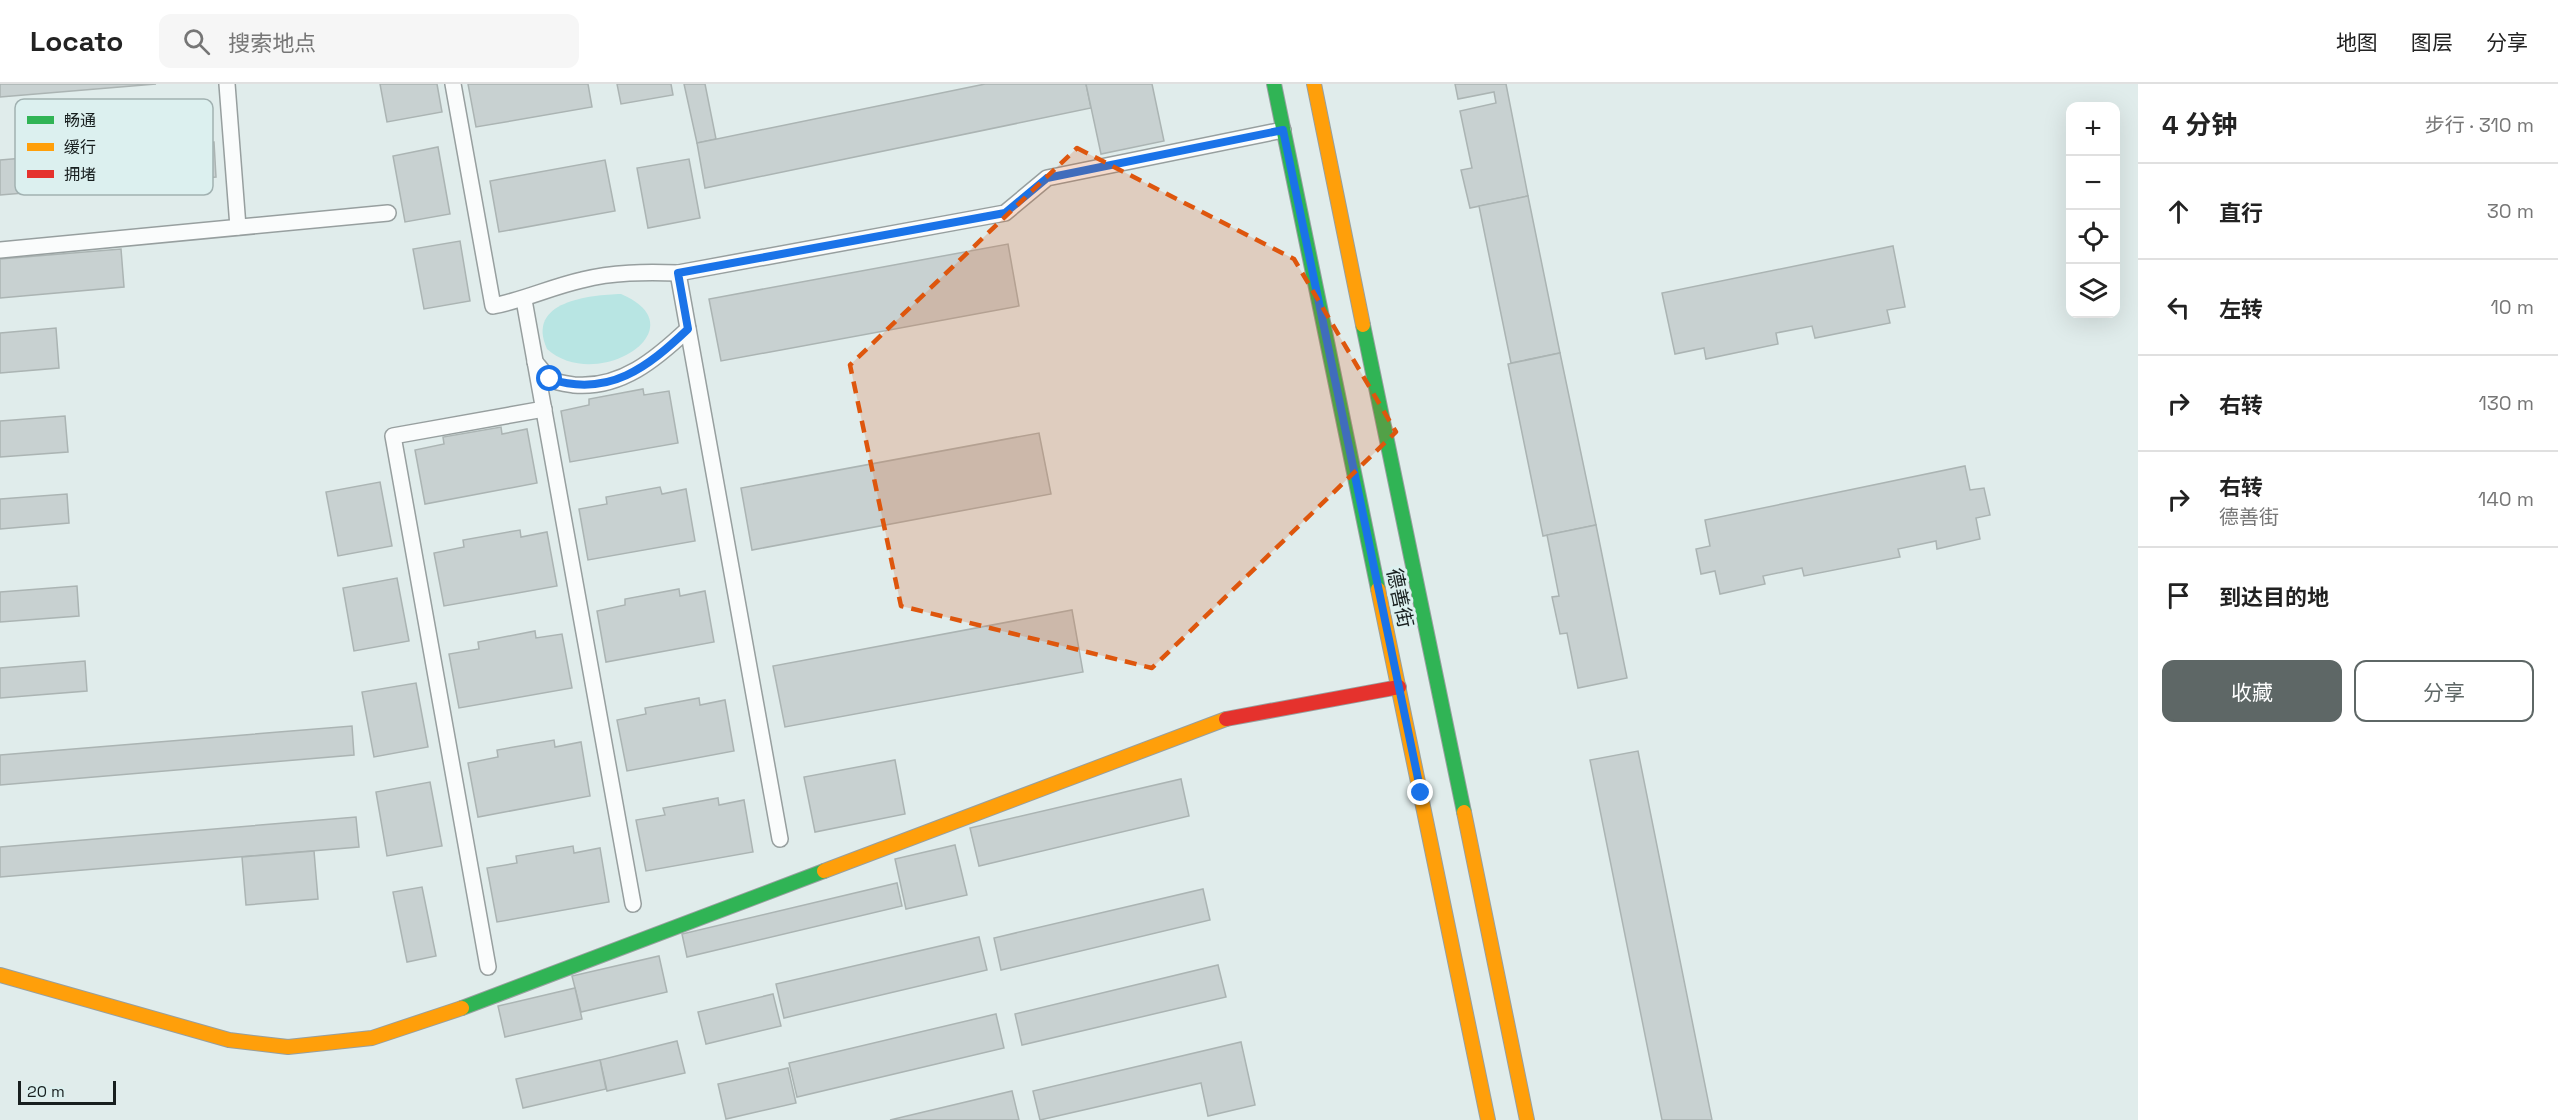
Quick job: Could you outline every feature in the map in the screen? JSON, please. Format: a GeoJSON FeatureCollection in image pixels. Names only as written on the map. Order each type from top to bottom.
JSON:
{"type":"FeatureCollection","features":[{"type":"Feature","properties":{"kind":"main road","name":"德善街"},"geometry":{"type":"LineString","coordinates":[[1274,84],[1488,1120]]}},
{"type":"Feature","properties":{"kind":"main road","name":"德善街"},"geometry":{"type":"LineString","coordinates":[[1314,84],[1527,1120]]}},
{"type":"Feature","properties":{"kind":"main road"},"geometry":{"type":"LineString","coordinates":[[0,975],[229,1040],[288,1047],[372,1038],[454,1011],[1233,716],[1399,687]]}},
{"type":"Feature","properties":{"kind":"lane"},"geometry":{"type":"LineString","coordinates":[[227,84],[238,227]]}},
{"type":"Feature","properties":{"kind":"lane"},"geometry":{"type":"LineString","coordinates":[[453,84],[494,306],[524,300],[549,290],[605,275],[641,272],[678,273],[1005,213],[1047,178],[1283,130]]}},
{"type":"Feature","properties":{"kind":"lane"},"geometry":{"type":"LineString","coordinates":[[0,250],[388,213]]}},
{"type":"Feature","properties":{"kind":"lane"},"geometry":{"type":"LineString","coordinates":[[678,273],[780,839]]}},
{"type":"Feature","properties":{"kind":"lane"},"geometry":{"type":"LineString","coordinates":[[524,300],[633,904]]}},
{"type":"Feature","properties":{"kind":"lane"},"geometry":{"type":"LineString","coordinates":[[535,362],[550,379],[566,384],[586,386],[617,380],[640,369],[688,329]]}},
{"type":"Feature","properties":{"kind":"lane"},"geometry":{"type":"LineString","coordinates":[[488,967],[393,436],[543,409]]}},
{"type":"Feature","properties":{"kind":"highlighted area"},"geometry":{"type":"Polygon","coordinates":[[[1077,148],[1294,259],[1396,432],[1152,668],[901,606],[850,365],[1077,148]]]}},
{"type":"Feature","properties":{"kind":"shaded area"},"geometry":{"type":"Polygon","coordinates":[[[621,294],[643,308],[650,323],[646,338],[633,351],[613,360],[591,364],[568,361],[547,349],[543,333],[545,320],[553,311],[578,299],[621,294]]]}},
{"type":"Feature","properties":{"kind":"building"},"geometry":{"type":"Polygon","coordinates":[[[0,84],[156,84],[0,97],[0,84]]]}},
{"type":"Feature","properties":{"kind":"building"},"geometry":{"type":"Polygon","coordinates":[[[380,84],[437,84],[442,112],[387,122],[380,84]]]}},
{"type":"Feature","properties":{"kind":"building"},"geometry":{"type":"Polygon","coordinates":[[[468,84],[588,84],[592,107],[476,127],[468,84]]]}},
{"type":"Feature","properties":{"kind":"building"},"geometry":{"type":"Polygon","coordinates":[[[617,84],[671,84],[673,95],[621,104],[617,84]]]}},
{"type":"Feature","properties":{"kind":"building"},"geometry":{"type":"Polygon","coordinates":[[[684,84],[705,84],[716,139],[697,143],[684,84]]]}},
{"type":"Feature","properties":{"kind":"building"},"geometry":{"type":"Polygon","coordinates":[[[985,84],[1086,84],[1091,108],[705,188],[697,143],[985,84]]]}},
{"type":"Feature","properties":{"kind":"building"},"geometry":{"type":"Polygon","coordinates":[[[1086,84],[1152,84],[1164,141],[1101,154],[1086,84]]]}},
{"type":"Feature","properties":{"kind":"building"},"geometry":{"type":"Polygon","coordinates":[[[1455,84],[1506,84],[1528,196],[1470,208],[1461,170],[1472,168],[1460,111],[1496,103],[1494,92],[1458,99],[1455,84]]]}},
{"type":"Feature","properties":{"kind":"building"},"geometry":{"type":"Polygon","coordinates":[[[213,142],[216,177],[213,177],[213,142]]]}},
{"type":"Feature","properties":{"kind":"building"},"geometry":{"type":"Polygon","coordinates":[[[438,147],[450,214],[405,222],[393,156],[438,147]]]}},
{"type":"Feature","properties":{"kind":"building"},"geometry":{"type":"Polygon","coordinates":[[[15,159],[15,194],[0,195],[0,160],[15,159]]]}},
{"type":"Feature","properties":{"kind":"building"},"geometry":{"type":"Polygon","coordinates":[[[689,159],[700,218],[648,228],[637,168],[689,159]]]}},
{"type":"Feature","properties":{"kind":"building"},"geometry":{"type":"Polygon","coordinates":[[[605,160],[615,211],[499,232],[490,181],[605,160]]]}},
{"type":"Feature","properties":{"kind":"building"},"geometry":{"type":"Polygon","coordinates":[[[1528,196],[1560,353],[1511,363],[1479,206],[1528,196]]]}},
{"type":"Feature","properties":{"kind":"building"},"geometry":{"type":"Polygon","coordinates":[[[460,241],[470,301],[424,309],[413,249],[460,241]]]}},
{"type":"Feature","properties":{"kind":"building"},"geometry":{"type":"Polygon","coordinates":[[[1008,244],[1019,306],[721,361],[709,299],[1008,244]]]}},
{"type":"Feature","properties":{"kind":"building"},"geometry":{"type":"Polygon","coordinates":[[[1893,246],[1905,307],[1887,310],[1890,323],[1815,338],[1812,326],[1776,333],[1778,344],[1706,359],[1704,348],[1675,354],[1662,293],[1893,246]]]}},
{"type":"Feature","properties":{"kind":"building"},"geometry":{"type":"Polygon","coordinates":[[[121,249],[124,287],[0,298],[0,259],[121,249]]]}},
{"type":"Feature","properties":{"kind":"building"},"geometry":{"type":"Polygon","coordinates":[[[56,328],[59,368],[0,373],[0,333],[56,328]]]}},
{"type":"Feature","properties":{"kind":"building"},"geometry":{"type":"Polygon","coordinates":[[[1560,353],[1596,525],[1543,536],[1508,364],[1560,353]]]}},
{"type":"Feature","properties":{"kind":"building"},"geometry":{"type":"Polygon","coordinates":[[[643,389],[644,395],[669,391],[678,443],[570,462],[561,411],[589,405],[589,399],[643,389]]]}},
{"type":"Feature","properties":{"kind":"building"},"geometry":{"type":"Polygon","coordinates":[[[65,416],[68,452],[0,457],[0,421],[65,416]]]}},
{"type":"Feature","properties":{"kind":"building"},"geometry":{"type":"Polygon","coordinates":[[[501,427],[502,434],[527,429],[537,483],[425,504],[415,450],[444,444],[443,437],[501,427]]]}},
{"type":"Feature","properties":{"kind":"building"},"geometry":{"type":"Polygon","coordinates":[[[1039,433],[1051,494],[752,550],[741,488],[1039,433]]]}},
{"type":"Feature","properties":{"kind":"building"},"geometry":{"type":"Polygon","coordinates":[[[1965,466],[1970,490],[1984,488],[1990,515],[1976,518],[1980,539],[1937,549],[1936,541],[1898,549],[1900,557],[1804,576],[1802,568],[1763,576],[1765,584],[1720,594],[1715,571],[1701,574],[1696,549],[1710,546],[1705,520],[1965,466]]]}},
{"type":"Feature","properties":{"kind":"building"},"geometry":{"type":"Polygon","coordinates":[[[380,482],[392,546],[338,556],[326,492],[380,482]]]}},
{"type":"Feature","properties":{"kind":"building"},"geometry":{"type":"Polygon","coordinates":[[[660,487],[662,494],[686,489],[695,541],[588,560],[579,509],[607,504],[606,497],[660,487]]]}},
{"type":"Feature","properties":{"kind":"building"},"geometry":{"type":"Polygon","coordinates":[[[67,494],[69,523],[0,529],[0,499],[67,494]]]}},
{"type":"Feature","properties":{"kind":"building"},"geometry":{"type":"Polygon","coordinates":[[[1596,525],[1627,678],[1578,688],[1567,633],[1560,634],[1552,597],[1559,596],[1547,535],[1596,525]]]}},
{"type":"Feature","properties":{"kind":"building"},"geometry":{"type":"Polygon","coordinates":[[[520,530],[521,537],[547,532],[557,586],[444,606],[434,553],[464,547],[463,540],[520,530]]]}},
{"type":"Feature","properties":{"kind":"building"},"geometry":{"type":"Polygon","coordinates":[[[397,578],[409,641],[354,651],[343,588],[397,578]]]}},
{"type":"Feature","properties":{"kind":"building"},"geometry":{"type":"Polygon","coordinates":[[[77,586],[79,616],[0,622],[0,592],[77,586]]]}},
{"type":"Feature","properties":{"kind":"building"},"geometry":{"type":"Polygon","coordinates":[[[679,589],[680,596],[705,591],[714,642],[606,662],[597,611],[625,605],[625,599],[679,589]]]}},
{"type":"Feature","properties":{"kind":"building"},"geometry":{"type":"Polygon","coordinates":[[[1072,610],[1083,672],[785,727],[773,666],[1072,610]]]}},
{"type":"Feature","properties":{"kind":"building"},"geometry":{"type":"Polygon","coordinates":[[[535,631],[536,638],[562,634],[572,688],[459,708],[449,654],[479,649],[478,642],[535,631]]]}},
{"type":"Feature","properties":{"kind":"building"},"geometry":{"type":"Polygon","coordinates":[[[85,661],[87,691],[0,698],[0,668],[85,661]]]}},
{"type":"Feature","properties":{"kind":"building"},"geometry":{"type":"Polygon","coordinates":[[[416,683],[428,747],[374,757],[362,692],[416,683]]]}},
{"type":"Feature","properties":{"kind":"building"},"geometry":{"type":"Polygon","coordinates":[[[699,698],[700,705],[725,700],[734,751],[627,771],[617,720],[646,714],[645,708],[699,698]]]}},
{"type":"Feature","properties":{"kind":"building"},"geometry":{"type":"Polygon","coordinates":[[[352,726],[354,755],[0,785],[0,755],[352,726]]]}},
{"type":"Feature","properties":{"kind":"building"},"geometry":{"type":"Polygon","coordinates":[[[554,740],[555,747],[581,742],[590,796],[478,817],[468,763],[498,757],[497,750],[554,740]]]}},
{"type":"Feature","properties":{"kind":"building"},"geometry":{"type":"Polygon","coordinates":[[[1638,751],[1712,1120],[1662,1120],[1590,760],[1638,751]]]}},
{"type":"Feature","properties":{"kind":"building"},"geometry":{"type":"Polygon","coordinates":[[[895,760],[905,814],[815,832],[804,777],[895,760]]]}},
{"type":"Feature","properties":{"kind":"building"},"geometry":{"type":"Polygon","coordinates":[[[1181,779],[1189,816],[979,866],[970,828],[1181,779]]]}},
{"type":"Feature","properties":{"kind":"building"},"geometry":{"type":"Polygon","coordinates":[[[430,782],[442,846],[387,856],[376,792],[430,782]]]}},
{"type":"Feature","properties":{"kind":"building"},"geometry":{"type":"Polygon","coordinates":[[[718,798],[719,805],[744,800],[753,852],[646,871],[636,820],[665,815],[663,808],[718,798]]]}},
{"type":"Feature","properties":{"kind":"building"},"geometry":{"type":"Polygon","coordinates":[[[356,817],[359,847],[0,877],[0,847],[356,817]]]}},
{"type":"Feature","properties":{"kind":"building"},"geometry":{"type":"Polygon","coordinates":[[[955,845],[967,895],[906,909],[895,859],[955,845]]]}},
{"type":"Feature","properties":{"kind":"building"},"geometry":{"type":"Polygon","coordinates":[[[573,846],[574,853],[600,848],[609,902],[497,922],[487,868],[517,863],[516,856],[573,846]]]}},
{"type":"Feature","properties":{"kind":"building"},"geometry":{"type":"Polygon","coordinates":[[[314,851],[318,899],[246,905],[242,857],[314,851]]]}},
{"type":"Feature","properties":{"kind":"building"},"geometry":{"type":"Polygon","coordinates":[[[897,883],[902,906],[687,957],[682,934],[897,883]]]}},
{"type":"Feature","properties":{"kind":"building"},"geometry":{"type":"Polygon","coordinates":[[[422,887],[436,956],[407,962],[393,892],[422,887]]]}},
{"type":"Feature","properties":{"kind":"building"},"geometry":{"type":"Polygon","coordinates":[[[1203,889],[1210,920],[1001,970],[994,938],[1203,889]]]}},
{"type":"Feature","properties":{"kind":"building"},"geometry":{"type":"Polygon","coordinates":[[[979,937],[987,970],[784,1018],[776,984],[979,937]]]}},
{"type":"Feature","properties":{"kind":"building"},"geometry":{"type":"Polygon","coordinates":[[[659,956],[667,992],[581,1012],[572,976],[659,956]]]}},
{"type":"Feature","properties":{"kind":"building"},"geometry":{"type":"Polygon","coordinates":[[[1218,965],[1226,997],[1022,1045],[1015,1014],[1218,965]]]}},
{"type":"Feature","properties":{"kind":"building"},"geometry":{"type":"Polygon","coordinates":[[[575,988],[582,1019],[505,1037],[498,1006],[575,988]]]}},
{"type":"Feature","properties":{"kind":"building"},"geometry":{"type":"Polygon","coordinates":[[[773,994],[781,1026],[706,1044],[698,1012],[773,994]]]}},
{"type":"Feature","properties":{"kind":"building"},"geometry":{"type":"Polygon","coordinates":[[[996,1014],[1004,1048],[797,1097],[789,1063],[996,1014]]]}},
{"type":"Feature","properties":{"kind":"building"},"geometry":{"type":"Polygon","coordinates":[[[677,1041],[685,1073],[607,1091],[600,1060],[677,1041]]]}},
{"type":"Feature","properties":{"kind":"building"},"geometry":{"type":"Polygon","coordinates":[[[1241,1042],[1255,1105],[1208,1116],[1201,1083],[1040,1120],[1033,1091],[1241,1042]]]}},
{"type":"Feature","properties":{"kind":"building"},"geometry":{"type":"Polygon","coordinates":[[[600,1060],[606,1089],[523,1108],[516,1079],[600,1060]]]}},
{"type":"Feature","properties":{"kind":"building"},"geometry":{"type":"Polygon","coordinates":[[[788,1068],[796,1103],[726,1119],[718,1084],[788,1068]]]}},
{"type":"Feature","properties":{"kind":"building"},"geometry":{"type":"Polygon","coordinates":[[[1012,1091],[1019,1120],[890,1120],[1012,1091]]]}},
{"type":"Feature","properties":{"kind":"traffic: fast"},"geometry":{"type":"LineString","coordinates":[[1274,84],[1378,589]]}},
{"type":"Feature","properties":{"kind":"traffic: fast"},"geometry":{"type":"LineString","coordinates":[[1363,325],[1464,812]]}},
{"type":"Feature","properties":{"kind":"traffic: fast"},"geometry":{"type":"LineString","coordinates":[[462,1008],[824,871]]}},
{"type":"Feature","properties":{"kind":"traffic: slow"},"geometry":{"type":"LineString","coordinates":[[1314,84],[1363,325]]}},
{"type":"Feature","properties":{"kind":"traffic: slow"},"geometry":{"type":"LineString","coordinates":[[1378,589],[1488,1120]]}},
{"type":"Feature","properties":{"kind":"traffic: slow"},"geometry":{"type":"LineString","coordinates":[[824,871],[1226,719]]}},
{"type":"Feature","properties":{"kind":"traffic: slow"},"geometry":{"type":"LineString","coordinates":[[1464,812],[1527,1120]]}},
{"type":"Feature","properties":{"kind":"traffic: slow"},"geometry":{"type":"LineString","coordinates":[[0,975],[229,1040],[288,1047],[372,1038],[462,1008]]}},
{"type":"Feature","properties":{"kind":"traffic: jam"},"geometry":{"type":"LineString","coordinates":[[1226,719],[1399,687]]}},
{"type":"Feature","properties":{"kind":"route"},"geometry":{"type":"LineString","coordinates":[[550,379],[566,384],[586,386],[617,380],[640,369],[664,351],[688,329],[678,273],[1005,213],[1047,178],[1283,130],[1421,793]]}}]}
